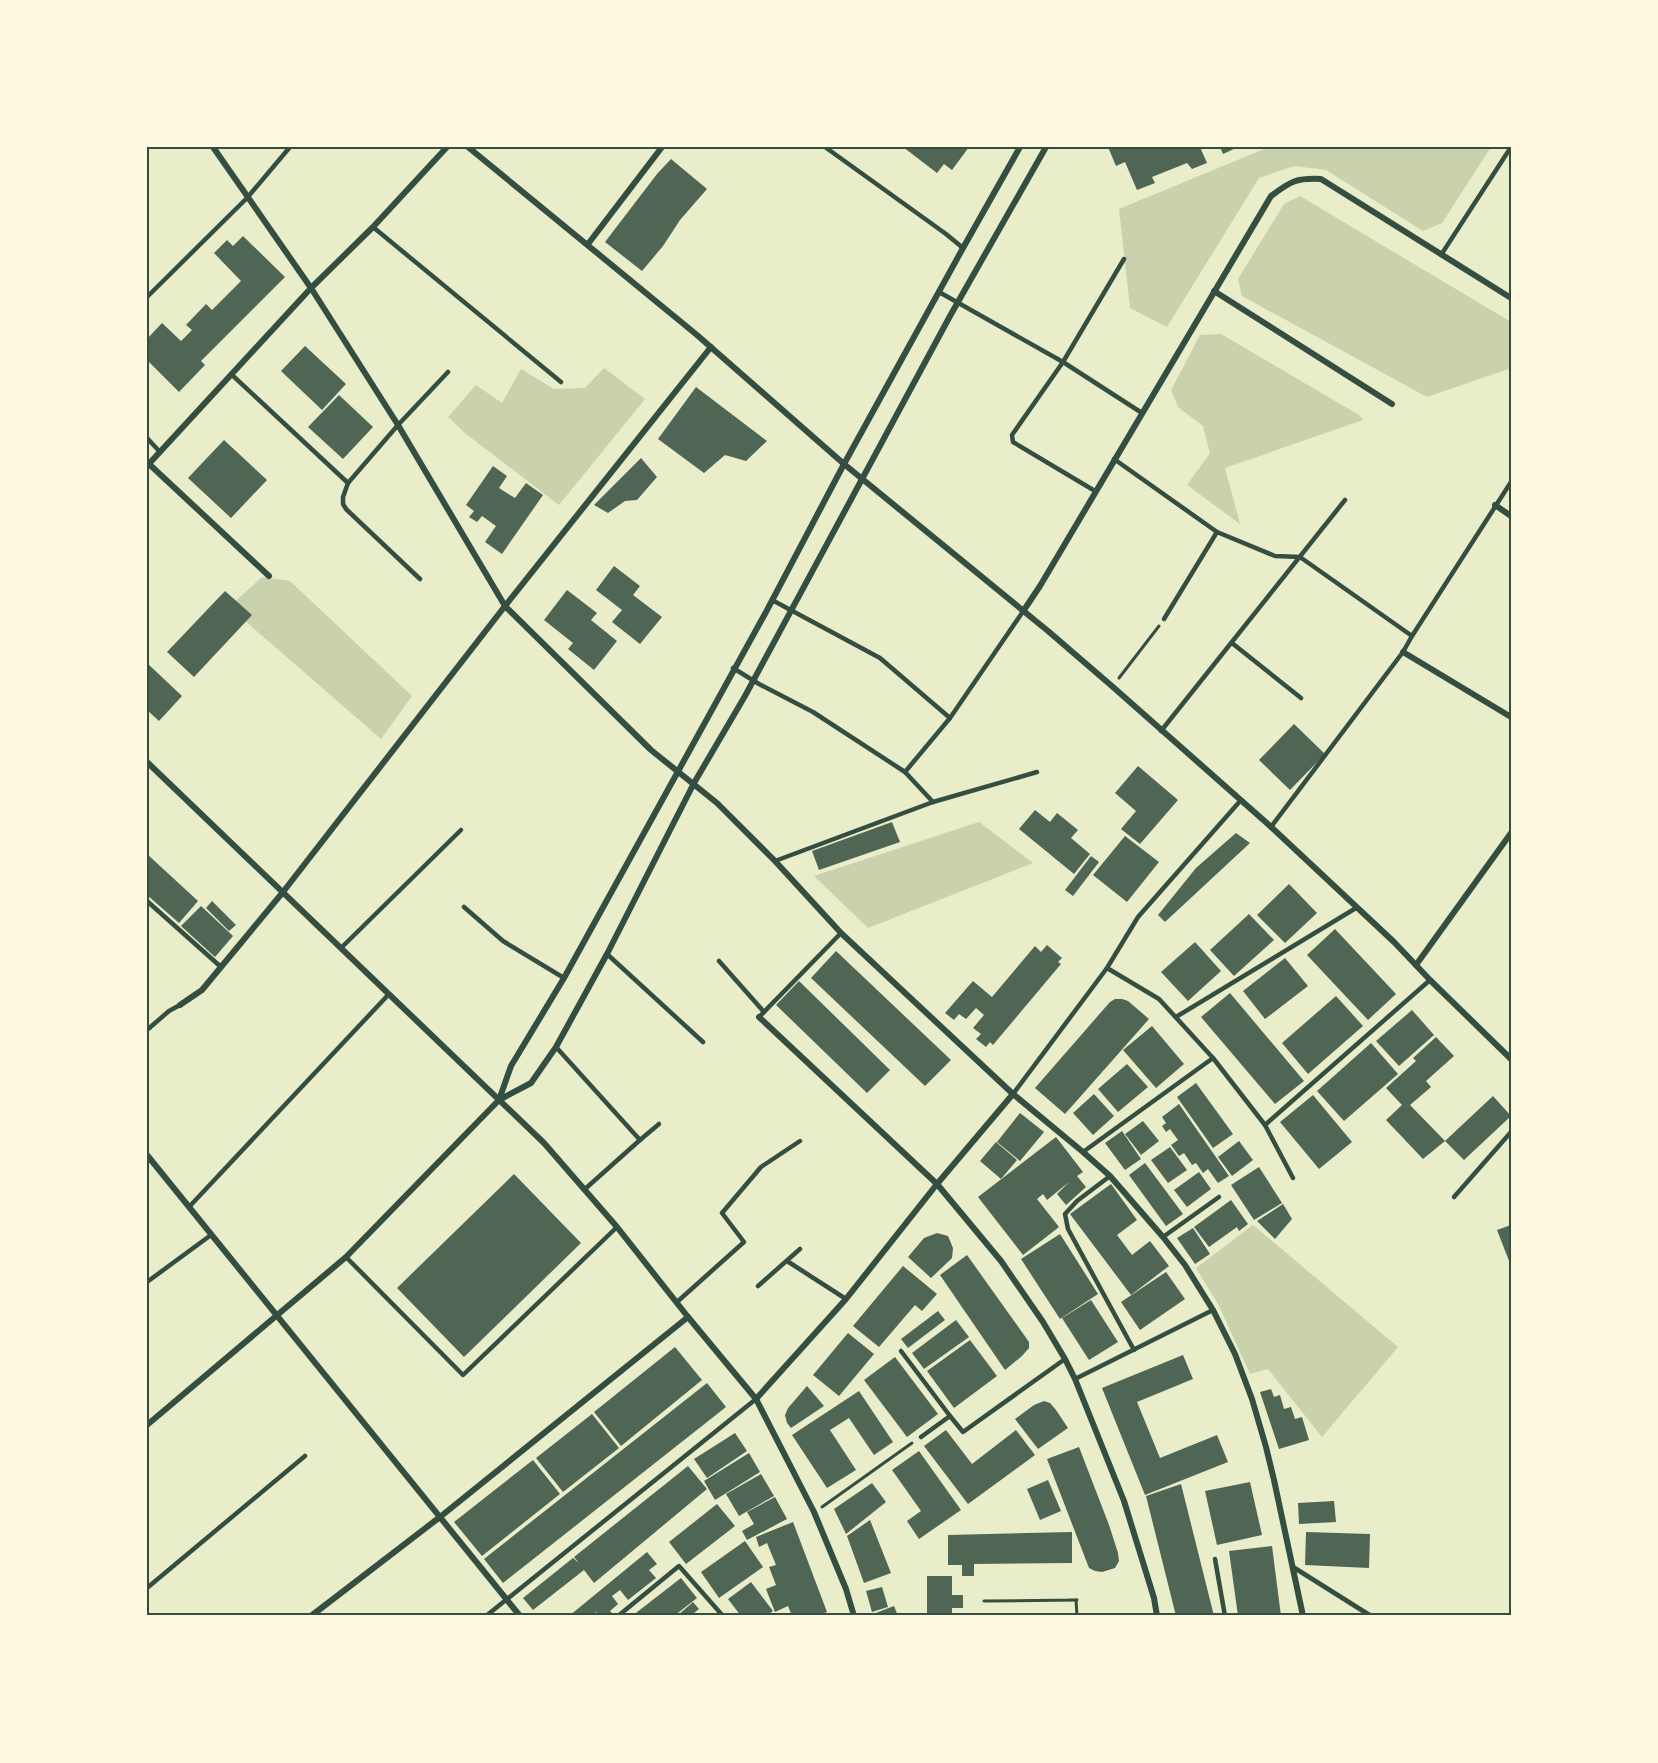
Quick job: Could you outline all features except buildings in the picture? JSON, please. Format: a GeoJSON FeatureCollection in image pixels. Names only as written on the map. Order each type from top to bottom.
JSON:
{"type":"FeatureCollection","features":[{"type":"Feature","properties":{"kind":"street"},"geometry":{"type":"LineString","coordinates":[[213,147],[311,288],[398,425],[505,606],[651,750],[717,803],[775,861],[841,933],[1013,1094],[1110,1176],[1185,1265],[1213,1310],[1235,1354],[1254,1408],[1266,1447],[1303,1616]]}},
{"type":"Feature","properties":{"kind":"street"},"geometry":{"type":"LineString","coordinates":[[269,576],[148,465],[311,288],[373,227],[447,147]]}},
{"type":"Feature","properties":{"kind":"street"},"geometry":{"type":"LineString","coordinates":[[468,147],[588,244],[711,347],[844,464],[1024,610],[1113,687],[1271,826],[1394,942],[1511,1059]]}},
{"type":"Feature","properties":{"kind":"street"},"geometry":{"type":"LineString","coordinates":[[588,244],[662,147]]}},
{"type":"Feature","properties":{"kind":"street"},"geometry":{"type":"LineString","coordinates":[[499,1100],[511,1065],[564,978],[1020,147]]}},
{"type":"Feature","properties":{"kind":"street"},"geometry":{"type":"LineString","coordinates":[[147,1425],[346,1257],[499,1100],[531,1083],[556,1047],[607,954],[694,783],[782,630],[958,303],[1046,147]]}},
{"type":"Feature","properties":{"kind":"street"},"geometry":{"type":"LineString","coordinates":[[1024,610],[1271,196],[1289,183],[1302,179],[1321,179],[1511,298]]}},
{"type":"Feature","properties":{"kind":"street"},"geometry":{"type":"LineString","coordinates":[[1214,291],[1392,404]]}},
{"type":"Feature","properties":{"kind":"street"},"geometry":{"type":"LineString","coordinates":[[180,1005],[202,990],[283,892],[505,606],[711,347]]}},
{"type":"Feature","properties":{"kind":"street"},"geometry":{"type":"LineString","coordinates":[[1495,505],[1511,516]]}},
{"type":"Feature","properties":{"kind":"street"},"geometry":{"type":"LineString","coordinates":[[1404,652],[1511,717]]}},
{"type":"Feature","properties":{"kind":"street"},"geometry":{"type":"LineString","coordinates":[[147,762],[544,1143],[617,1227],[756,1399],[814,1512],[846,1588],[854,1616]]}},
{"type":"Feature","properties":{"kind":"street"},"geometry":{"type":"LineString","coordinates":[[1416,965],[1511,833]]}},
{"type":"Feature","properties":{"kind":"street"},"geometry":{"type":"LineString","coordinates":[[761,1014],[937,1184],[1001,1261],[1065,1359],[1075,1379],[1124,1501],[1154,1598],[1157,1616]]}},
{"type":"Feature","properties":{"kind":"street"},"geometry":{"type":"LineString","coordinates":[[756,1399],[846,1299],[937,1184],[1013,1094]]}},
{"type":"Feature","properties":{"kind":"street"},"geometry":{"type":"LineString","coordinates":[[147,1155],[520,1616]]}},
{"type":"Feature","properties":{"kind":"street"},"geometry":{"type":"LineString","coordinates":[[312,1616],[440,1517],[688,1317]]}},
{"type":"Feature","properties":{"kind":"street"},"geometry":{"type":"LineString","coordinates":[[1293,1567],[1371,1616]]}},
{"type":"Feature","properties":{"kind":"lane"},"geometry":{"type":"LineString","coordinates":[[147,297],[247,198],[290,147]]}},
{"type":"Feature","properties":{"kind":"lane"},"geometry":{"type":"LineString","coordinates":[[825,147],[963,248]]}},
{"type":"Feature","properties":{"kind":"lane"},"geometry":{"type":"LineString","coordinates":[[1441,255],[1511,147]]}},
{"type":"Feature","properties":{"kind":"lane"},"geometry":{"type":"LineString","coordinates":[[373,227],[561,382]]}},
{"type":"Feature","properties":{"kind":"lane"},"geometry":{"type":"LineString","coordinates":[[1095,491],[1013,442],[1012,435],[1063,362],[1124,259]]}},
{"type":"Feature","properties":{"kind":"lane"},"geometry":{"type":"LineString","coordinates":[[939,292],[1063,362],[1142,413]]}},
{"type":"Feature","properties":{"kind":"lane"},"geometry":{"type":"LineString","coordinates":[[420,579],[346,509],[343,497],[348,483],[448,372]]}},
{"type":"Feature","properties":{"kind":"lane"},"geometry":{"type":"LineString","coordinates":[[231,374],[348,483]]}},
{"type":"Feature","properties":{"kind":"lane"},"geometry":{"type":"LineString","coordinates":[[147,438],[160,452]]}},
{"type":"Feature","properties":{"kind":"lane"},"geometry":{"type":"LineString","coordinates":[[1114,459],[1217,532],[1275,556],[1300,557],[1412,636]]}},
{"type":"Feature","properties":{"kind":"lane"},"geometry":{"type":"LineString","coordinates":[[1271,826],[1404,652],[1511,482]]}},
{"type":"Feature","properties":{"kind":"lane"},"geometry":{"type":"LineString","coordinates":[[1161,731],[1345,500]]}},
{"type":"Feature","properties":{"kind":"lane"},"geometry":{"type":"LineString","coordinates":[[1164,619],[1217,532]]}},
{"type":"Feature","properties":{"kind":"lane"},"geometry":{"type":"LineString","coordinates":[[772,600],[880,658],[950,718]]}},
{"type":"Feature","properties":{"kind":"lane"},"geometry":{"type":"LineString","coordinates":[[905,772],[950,718],[1024,610]]}},
{"type":"Feature","properties":{"kind":"lane"},"geometry":{"type":"LineString","coordinates":[[1232,643],[1301,698]]}},
{"type":"Feature","properties":{"kind":"lane"},"geometry":{"type":"LineString","coordinates":[[733,669],[813,712],[905,772],[933,802]]}},
{"type":"Feature","properties":{"kind":"lane"},"geometry":{"type":"LineString","coordinates":[[775,861],[933,802],[1037,772]]}},
{"type":"Feature","properties":{"kind":"lane"},"geometry":{"type":"LineString","coordinates":[[1013,1094],[1107,968],[1138,917],[1241,800]]}},
{"type":"Feature","properties":{"kind":"lane"},"geometry":{"type":"LineString","coordinates":[[341,948],[461,830]]}},
{"type":"Feature","properties":{"kind":"lane"},"geometry":{"type":"LineString","coordinates":[[147,901],[221,967]]}},
{"type":"Feature","properties":{"kind":"lane"},"geometry":{"type":"LineString","coordinates":[[464,907],[503,941],[564,978]]}},
{"type":"Feature","properties":{"kind":"lane"},"geometry":{"type":"LineString","coordinates":[[1176,1017],[1356,908]]}},
{"type":"Feature","properties":{"kind":"lane"},"geometry":{"type":"LineString","coordinates":[[719,960],[761,1014],[841,933]]}},
{"type":"Feature","properties":{"kind":"lane"},"geometry":{"type":"LineString","coordinates":[[607,954],[704,1042]]}},
{"type":"Feature","properties":{"kind":"lane"},"geometry":{"type":"LineString","coordinates":[[1107,968],[1159,999],[1213,1058],[1265,1125],[1293,1178]]}},
{"type":"Feature","properties":{"kind":"lane"},"geometry":{"type":"LineString","coordinates":[[1265,1125],[1430,980]]}},
{"type":"Feature","properties":{"kind":"lane"},"geometry":{"type":"LineString","coordinates":[[189,1207],[389,994]]}},
{"type":"Feature","properties":{"kind":"lane"},"geometry":{"type":"LineString","coordinates":[[147,1030],[169,1011],[180,1005]]}},
{"type":"Feature","properties":{"kind":"lane"},"geometry":{"type":"LineString","coordinates":[[556,1047],[640,1140]]}},
{"type":"Feature","properties":{"kind":"lane"},"geometry":{"type":"LineString","coordinates":[[1083,1152],[1213,1058]]}},
{"type":"Feature","properties":{"kind":"lane"},"geometry":{"type":"LineString","coordinates":[[585,1189],[659,1124]]}},
{"type":"Feature","properties":{"kind":"lane"},"geometry":{"type":"LineString","coordinates":[[1454,1197],[1511,1132]]}},
{"type":"Feature","properties":{"kind":"lane"},"geometry":{"type":"LineString","coordinates":[[677,1302],[744,1242],[722,1212],[761,1167],[800,1141]]}},
{"type":"Feature","properties":{"kind":"lane"},"geometry":{"type":"LineString","coordinates":[[1110,1176],[1077,1201],[1065,1214],[1068,1229],[1134,1350]]}},
{"type":"Feature","properties":{"kind":"lane"},"geometry":{"type":"LineString","coordinates":[[1163,1237],[1219,1197]]}},
{"type":"Feature","properties":{"kind":"lane"},"geometry":{"type":"LineString","coordinates":[[346,1257],[463,1375],[617,1227]]}},
{"type":"Feature","properties":{"kind":"lane"},"geometry":{"type":"LineString","coordinates":[[147,1282],[212,1235]]}},
{"type":"Feature","properties":{"kind":"lane"},"geometry":{"type":"LineString","coordinates":[[758,1286],[800,1249]]}},
{"type":"Feature","properties":{"kind":"lane"},"geometry":{"type":"LineString","coordinates":[[787,1261],[846,1299]]}},
{"type":"Feature","properties":{"kind":"lane"},"geometry":{"type":"LineString","coordinates":[[1075,1379],[1213,1310]]}},
{"type":"Feature","properties":{"kind":"lane"},"geometry":{"type":"LineString","coordinates":[[901,1351],[963,1432],[1065,1359]]}},
{"type":"Feature","properties":{"kind":"lane"},"geometry":{"type":"LineString","coordinates":[[486,1616],[756,1399]]}},
{"type":"Feature","properties":{"kind":"lane"},"geometry":{"type":"LineString","coordinates":[[921,1437],[951,1416]]}},
{"type":"Feature","properties":{"kind":"lane"},"geometry":{"type":"LineString","coordinates":[[147,1588],[306,1456]]}},
{"type":"Feature","properties":{"kind":"lane"},"geometry":{"type":"LineString","coordinates":[[1215,1559],[1226,1616]]}},
{"type":"Feature","properties":{"kind":"lane"},"geometry":{"type":"LineString","coordinates":[[618,1616],[679,1566],[723,1616]]}},
{"type":"Feature","properties":{"kind":"path"},"geometry":{"type":"LineString","coordinates":[[1113,687],[1164,619]]}},
{"type":"Feature","properties":{"kind":"path"},"geometry":{"type":"LineString","coordinates":[[814,1512],[921,1437]]}},
{"type":"Feature","properties":{"kind":"path"},"geometry":{"type":"LineString","coordinates":[[984,1601],[1077,1600],[1068,1600]]}},
{"type":"Feature","properties":{"kind":"path"},"geometry":{"type":"LineString","coordinates":[[1076,1600],[1077,1616]]}},
{"type":"Feature","properties":{"kind":"green space"},"geometry":{"type":"Polygon","coordinates":[[[1269,147],[1491,147],[1442,223],[1423,231],[1326,170],[1294,166],[1259,178],[1167,327],[1130,308],[1119,209],[1269,147]]]}},
{"type":"Feature","properties":{"kind":"green space"},"geometry":{"type":"Polygon","coordinates":[[[1300,196],[1511,322],[1511,368],[1427,397],[1242,296],[1238,279],[1284,204],[1300,196]]]}},
{"type":"Feature","properties":{"kind":"green space"},"geometry":{"type":"Polygon","coordinates":[[[1221,334],[1359,415],[1363,420],[1225,468],[1240,524],[1187,485],[1210,453],[1203,426],[1178,407],[1171,390],[1200,335],[1221,334]]]}},
{"type":"Feature","properties":{"kind":"green space"},"geometry":{"type":"Polygon","coordinates":[[[604,368],[645,399],[559,505],[466,434],[448,417],[476,385],[502,403],[521,369],[554,389],[585,388],[604,368]]]}},
{"type":"Feature","properties":{"kind":"green space"},"geometry":{"type":"Polygon","coordinates":[[[262,577],[290,581],[412,696],[381,739],[229,607],[262,577]]]}},
{"type":"Feature","properties":{"kind":"green space"},"geometry":{"type":"Polygon","coordinates":[[[979,822],[1033,863],[868,928],[814,876],[979,822]]]}},
{"type":"Feature","properties":{"kind":"green space"},"geometry":{"type":"Polygon","coordinates":[[[1253,1225],[1398,1347],[1322,1437],[1268,1369],[1250,1374],[1218,1304],[1196,1268],[1253,1225]]]}}]}
